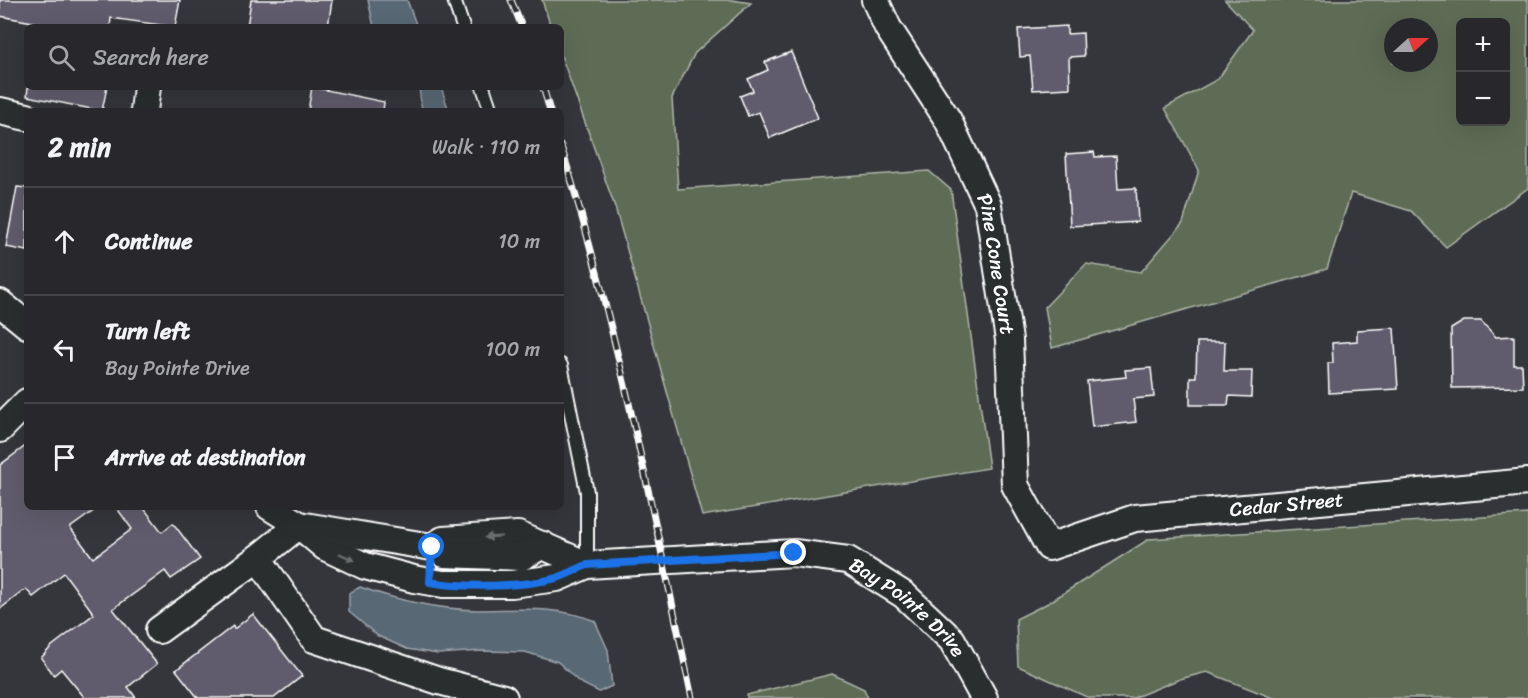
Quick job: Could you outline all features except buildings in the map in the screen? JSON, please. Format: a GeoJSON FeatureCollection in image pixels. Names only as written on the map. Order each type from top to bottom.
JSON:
{"type":"FeatureCollection","features":[{"type":"Feature","properties":{"kind":"street","name":"Pine Cone Court"},"geometry":{"type":"LineString","coordinates":[[875,0],[888,28],[948,120],[988,205],[1009,340],[1015,485],[1049,547]]}},
{"type":"Feature","properties":{"kind":"street"},"geometry":{"type":"LineString","coordinates":[[144,108],[147,90]]}},
{"type":"Feature","properties":{"kind":"street"},"geometry":{"type":"LineString","coordinates":[[0,111],[24,116]]}},
{"type":"Feature","properties":{"kind":"street"},"geometry":{"type":"LineString","coordinates":[[0,303],[24,323]]}},
{"type":"Feature","properties":{"kind":"street"},"geometry":{"type":"LineString","coordinates":[[0,429],[24,405]]}},
{"type":"Feature","properties":{"kind":"street","name":"Cedar Street"},"geometry":{"type":"LineString","coordinates":[[1049,547],[1135,518],[1528,482]]}},
{"type":"Feature","properties":{"kind":"street","name":"Bay Pointe Drive"},"geometry":{"type":"LineString","coordinates":[[275,510],[299,525],[325,547],[365,566],[430,582],[512,584],[557,578],[587,565],[794,553],[848,560],[904,595],[952,640],[984,698]]}},
{"type":"Feature","properties":{"kind":"street"},"geometry":{"type":"LineString","coordinates":[[159,630],[299,525]]}},
{"type":"Feature","properties":{"kind":"street","name":"Bay Pointe Drive"},"geometry":{"type":"LineString","coordinates":[[299,525],[432,547],[445,554],[522,557],[543,545],[587,565]]}},
{"type":"Feature","properties":{"kind":"street"},"geometry":{"type":"LineString","coordinates":[[430,582],[432,547]]}},
{"type":"Feature","properties":{"kind":"street"},"geometry":{"type":"LineString","coordinates":[[258,558],[314,639],[439,681],[504,698]]}},
{"type":"Feature","properties":{"kind":"lane"},"geometry":{"type":"LineString","coordinates":[[454,0],[462,24]]}},
{"type":"Feature","properties":{"kind":"lane"},"geometry":{"type":"LineString","coordinates":[[484,90],[490,108]]}},
{"type":"Feature","properties":{"kind":"lane"},"geometry":{"type":"LineString","coordinates":[[564,380],[587,492],[587,565]]}},
{"type":"Feature","properties":{"kind":"green space"},"geometry":{"type":"Polygon","coordinates":[[[542,0],[732,0],[751,3],[695,53],[672,98],[678,189],[929,171],[951,190],[989,468],[702,516],[615,207],[564,63],[564,24],[550,24],[542,0]]]}},
{"type":"Feature","properties":{"kind":"green space"},"geometry":{"type":"Polygon","coordinates":[[[1225,0],[1528,0],[1528,188],[1446,247],[1411,211],[1351,193],[1327,269],[1052,348],[1045,307],[1086,264],[1141,272],[1183,223],[1199,170],[1165,108],[1218,79],[1253,30],[1225,0]]]}},
{"type":"Feature","properties":{"kind":"green space"},"geometry":{"type":"Polygon","coordinates":[[[1528,514],[1528,698],[1273,698],[1207,672],[1180,679],[1133,698],[1089,698],[1018,666],[1016,619],[1048,603],[1149,539],[1528,514]]]}},
{"type":"Feature","properties":{"kind":"green space"},"geometry":{"type":"Polygon","coordinates":[[[832,674],[864,689],[868,698],[747,698],[747,695],[832,674]]]}},
{"type":"Feature","properties":{"kind":"water"},"geometry":{"type":"Polygon","coordinates":[[[368,0],[407,0],[416,24],[373,24],[368,0]]]}},
{"type":"Feature","properties":{"kind":"water"},"geometry":{"type":"Polygon","coordinates":[[[419,90],[442,90],[448,108],[422,108],[419,90]]]}},
{"type":"Feature","properties":{"kind":"water"},"geometry":{"type":"Polygon","coordinates":[[[360,587],[432,606],[477,610],[552,610],[595,621],[608,650],[612,686],[599,692],[579,682],[558,662],[525,652],[481,651],[438,654],[407,649],[378,636],[349,612],[349,593],[360,587]]]}},
{"type":"Feature","properties":{"kind":"railway"},"geometry":{"type":"LineString","coordinates":[[511,0],[521,24]]}},
{"type":"Feature","properties":{"kind":"railway"},"geometry":{"type":"LineString","coordinates":[[544,90],[549,108]]}},
{"type":"Feature","properties":{"kind":"railway"},"geometry":{"type":"LineString","coordinates":[[564,156],[617,351],[692,698]]}},
{"type":"Feature","properties":{"kind":"route"},"geometry":{"type":"LineString","coordinates":[[432,547],[430,582],[443,584],[512,584],[557,578],[587,565],[794,553]]}}]}
